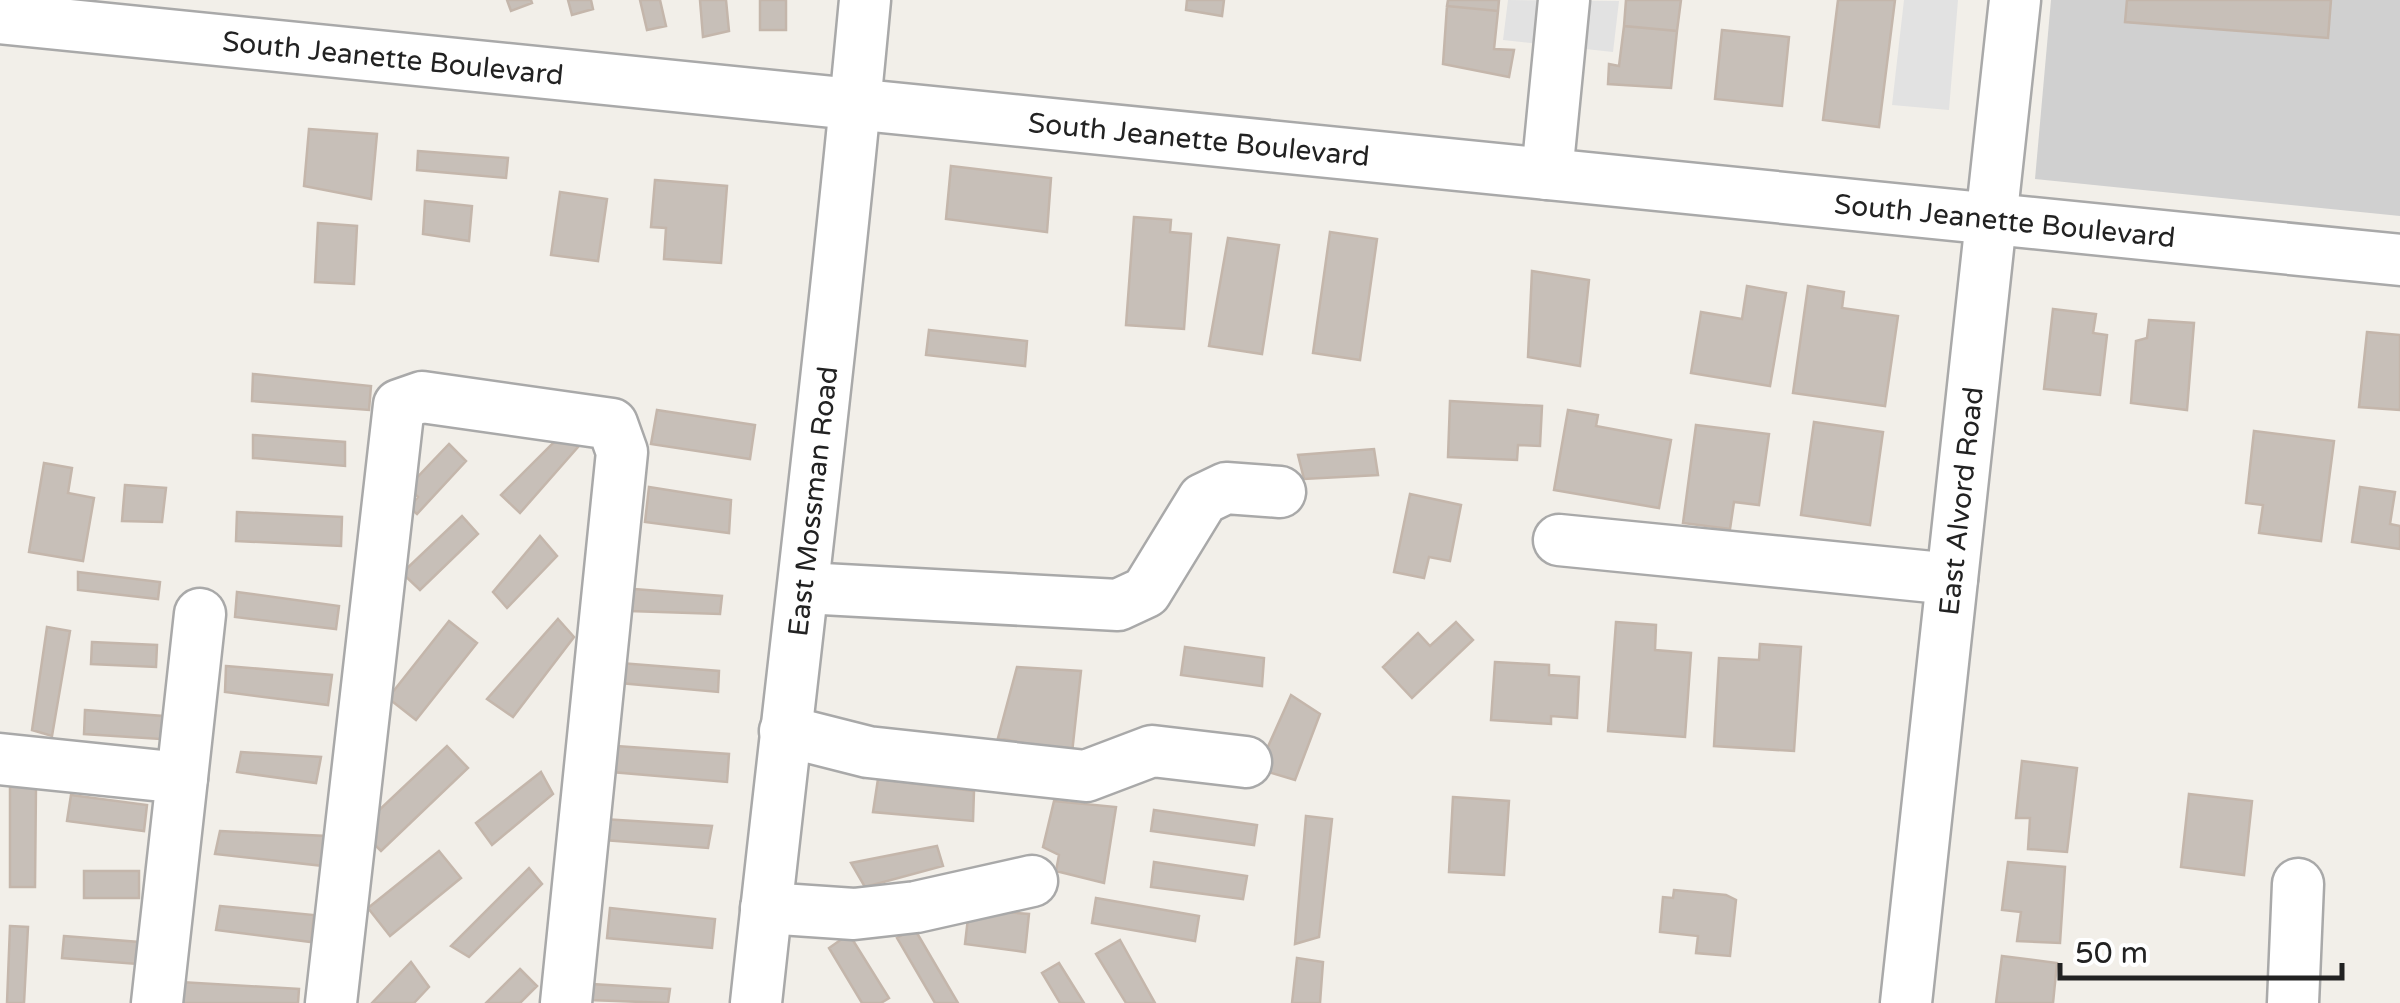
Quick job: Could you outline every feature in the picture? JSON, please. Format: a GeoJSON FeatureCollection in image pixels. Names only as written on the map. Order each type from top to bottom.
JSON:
{"type":"FeatureCollection","features":[{"type":"Feature","properties":{"kind":"street","name":"East Mossman Road"},"geometry":{"type":"LineString","coordinates":[[756,1003],[865,0]]}},
{"type":"Feature","properties":{"kind":"street"},"geometry":{"type":"LineString","coordinates":[[1547,174],[1564,0]]}},
{"type":"Feature","properties":{"kind":"street","name":"East Alvord Road"},"geometry":{"type":"LineString","coordinates":[[1906,1003],[2014,0]]}},
{"type":"Feature","properties":{"kind":"street","name":"South Jeanette Boulevard"},"geometry":{"type":"LineString","coordinates":[[0,18],[72,12],[855,105],[2400,260]]}},
{"type":"Feature","properties":{"kind":"street"},"geometry":{"type":"LineString","coordinates":[[332,1003],[399,405],[422,397],[612,424],[622,452],[566,1003]]}},
{"type":"Feature","properties":{"kind":"street"},"geometry":{"type":"LineString","coordinates":[[804,588],[1118,605],[1146,592],[1203,500],[1226,488],[1280,492]]}},
{"type":"Feature","properties":{"kind":"street"},"geometry":{"type":"LineString","coordinates":[[1560,540],[1952,579]]}},
{"type":"Feature","properties":{"kind":"street"},"geometry":{"type":"LineString","coordinates":[[157,1003],[200,614]]}},
{"type":"Feature","properties":{"kind":"street"},"geometry":{"type":"LineString","coordinates":[[785,731],[868,752],[1086,776],[1152,751],[1246,762]]}},
{"type":"Feature","properties":{"kind":"street"},"geometry":{"type":"LineString","coordinates":[[0,759],[182,778]]}},
{"type":"Feature","properties":{"kind":"street"},"geometry":{"type":"LineString","coordinates":[[766,908],[854,914],[916,907],[1032,881]]}},
{"type":"Feature","properties":{"kind":"street"},"geometry":{"type":"LineString","coordinates":[[2293,1003],[2298,884]]}},
{"type":"Feature","properties":{"kind":"shaded area"},"geometry":{"type":"Polygon","coordinates":[[[1508,0],[1619,1],[1613,52],[1503,40],[1508,0]]]}},
{"type":"Feature","properties":{"kind":"shaded area"},"geometry":{"type":"Polygon","coordinates":[[[1904,0],[1958,0],[1949,110],[1892,105],[1904,0]]]}},
{"type":"Feature","properties":{"kind":"shaded area"},"geometry":{"type":"Polygon","coordinates":[[[2051,0],[2400,0],[2400,216],[2035,179],[2051,0]]]}},
{"type":"Feature","properties":{"kind":"building"},"geometry":{"type":"Polygon","coordinates":[[[507,0],[531,0],[532,3],[511,11],[507,0]]]}},
{"type":"Feature","properties":{"kind":"building"},"geometry":{"type":"Polygon","coordinates":[[[568,0],[591,0],[593,9],[572,15],[568,0]]]}},
{"type":"Feature","properties":{"kind":"building"},"geometry":{"type":"Polygon","coordinates":[[[640,0],[660,0],[666,26],[647,30],[640,0]]]}},
{"type":"Feature","properties":{"kind":"building"},"geometry":{"type":"Polygon","coordinates":[[[700,0],[726,0],[729,31],[703,37],[700,0]]]}},
{"type":"Feature","properties":{"kind":"building"},"geometry":{"type":"Polygon","coordinates":[[[760,0],[786,0],[786,30],[760,30],[760,0]]]}},
{"type":"Feature","properties":{"kind":"building"},"geometry":{"type":"Polygon","coordinates":[[[1187,0],[1224,0],[1222,16],[1186,10],[1187,0]]]}},
{"type":"Feature","properties":{"kind":"building"},"geometry":{"type":"Polygon","coordinates":[[[1448,0],[1499,0],[1498,11],[1447,6],[1448,0]]]}},
{"type":"Feature","properties":{"kind":"building"},"geometry":{"type":"Polygon","coordinates":[[[1626,0],[1681,0],[1677,31],[1624,26],[1626,0]]]}},
{"type":"Feature","properties":{"kind":"building"},"geometry":{"type":"Polygon","coordinates":[[[1838,0],[1895,0],[1879,127],[1823,120],[1838,0]]]}},
{"type":"Feature","properties":{"kind":"building"},"geometry":{"type":"Polygon","coordinates":[[[2127,0],[2331,0],[2328,38],[2125,22],[2127,0]]]}},
{"type":"Feature","properties":{"kind":"building"},"geometry":{"type":"Polygon","coordinates":[[[1447,6],[1498,11],[1494,49],[1514,50],[1509,77],[1443,64],[1447,6]]]}},
{"type":"Feature","properties":{"kind":"building"},"geometry":{"type":"Polygon","coordinates":[[[1624,26],[1677,31],[1671,88],[1608,84],[1609,64],[1619,66],[1624,26]]]}},
{"type":"Feature","properties":{"kind":"building"},"geometry":{"type":"Polygon","coordinates":[[[1722,30],[1789,37],[1782,106],[1715,99],[1722,30]]]}},
{"type":"Feature","properties":{"kind":"building"},"geometry":{"type":"Polygon","coordinates":[[[309,129],[377,134],[371,199],[304,186],[309,129]]]}},
{"type":"Feature","properties":{"kind":"building"},"geometry":{"type":"Polygon","coordinates":[[[418,151],[508,158],[506,178],[417,170],[418,151]]]}},
{"type":"Feature","properties":{"kind":"building"},"geometry":{"type":"Polygon","coordinates":[[[951,166],[1051,178],[1047,232],[946,219],[951,166]]]}},
{"type":"Feature","properties":{"kind":"building"},"geometry":{"type":"Polygon","coordinates":[[[655,180],[727,186],[721,263],[664,259],[666,228],[651,227],[655,180]]]}},
{"type":"Feature","properties":{"kind":"building"},"geometry":{"type":"Polygon","coordinates":[[[560,192],[607,199],[598,261],[551,255],[560,192]]]}},
{"type":"Feature","properties":{"kind":"building"},"geometry":{"type":"Polygon","coordinates":[[[425,201],[472,206],[469,241],[423,234],[425,201]]]}},
{"type":"Feature","properties":{"kind":"building"},"geometry":{"type":"Polygon","coordinates":[[[1134,217],[1171,220],[1170,232],[1191,234],[1184,329],[1126,325],[1134,217]]]}},
{"type":"Feature","properties":{"kind":"building"},"geometry":{"type":"Polygon","coordinates":[[[318,223],[357,226],[354,284],[315,282],[318,223]]]}},
{"type":"Feature","properties":{"kind":"building"},"geometry":{"type":"Polygon","coordinates":[[[1330,232],[1377,239],[1360,360],[1313,353],[1330,232]]]}},
{"type":"Feature","properties":{"kind":"building"},"geometry":{"type":"Polygon","coordinates":[[[1228,238],[1279,245],[1262,354],[1209,346],[1228,238]]]}},
{"type":"Feature","properties":{"kind":"building"},"geometry":{"type":"Polygon","coordinates":[[[1532,271],[1589,280],[1580,366],[1528,357],[1532,271]]]}},
{"type":"Feature","properties":{"kind":"building"},"geometry":{"type":"Polygon","coordinates":[[[1747,286],[1786,293],[1770,386],[1691,373],[1701,312],[1742,319],[1747,286]]]}},
{"type":"Feature","properties":{"kind":"building"},"geometry":{"type":"Polygon","coordinates":[[[1808,286],[1844,292],[1842,308],[1898,316],[1885,406],[1793,393],[1808,286]]]}},
{"type":"Feature","properties":{"kind":"building"},"geometry":{"type":"Polygon","coordinates":[[[2053,309],[2096,314],[2093,333],[2107,335],[2100,395],[2044,389],[2053,309]]]}},
{"type":"Feature","properties":{"kind":"building"},"geometry":{"type":"Polygon","coordinates":[[[2149,320],[2194,323],[2187,410],[2131,403],[2136,341],[2147,338],[2149,320]]]}},
{"type":"Feature","properties":{"kind":"building"},"geometry":{"type":"Polygon","coordinates":[[[929,330],[1027,341],[1025,366],[926,355],[929,330]]]}},
{"type":"Feature","properties":{"kind":"building"},"geometry":{"type":"Polygon","coordinates":[[[2367,332],[2400,335],[2400,410],[2359,407],[2367,332]]]}},
{"type":"Feature","properties":{"kind":"building"},"geometry":{"type":"Polygon","coordinates":[[[253,374],[371,386],[369,410],[252,401],[253,374]]]}},
{"type":"Feature","properties":{"kind":"building"},"geometry":{"type":"Polygon","coordinates":[[[1450,401],[1542,406],[1540,446],[1518,445],[1517,460],[1448,457],[1450,401]]]}},
{"type":"Feature","properties":{"kind":"building"},"geometry":{"type":"Polygon","coordinates":[[[657,410],[755,425],[750,459],[651,444],[657,410]]]}},
{"type":"Feature","properties":{"kind":"building"},"geometry":{"type":"Polygon","coordinates":[[[1568,410],[1598,415],[1596,426],[1671,440],[1659,508],[1554,490],[1568,410]]]}},
{"type":"Feature","properties":{"kind":"building"},"geometry":{"type":"Polygon","coordinates":[[[1814,422],[1883,432],[1870,525],[1801,515],[1814,422]]]}},
{"type":"Feature","properties":{"kind":"building"},"geometry":{"type":"Polygon","coordinates":[[[1696,425],[1769,434],[1759,505],[1734,502],[1730,529],[1683,523],[1696,425]]]}},
{"type":"Feature","properties":{"kind":"building"},"geometry":{"type":"Polygon","coordinates":[[[565,431],[578,447],[520,513],[501,495],[565,431]]]}},
{"type":"Feature","properties":{"kind":"building"},"geometry":{"type":"Polygon","coordinates":[[[2254,431],[2334,441],[2321,541],[2259,533],[2263,505],[2246,503],[2254,431]]]}},
{"type":"Feature","properties":{"kind":"building"},"geometry":{"type":"Polygon","coordinates":[[[253,435],[345,442],[345,466],[253,458],[253,435]]]}},
{"type":"Feature","properties":{"kind":"building"},"geometry":{"type":"Polygon","coordinates":[[[449,444],[466,461],[417,514],[409,507],[418,497],[408,487],[449,444]]]}},
{"type":"Feature","properties":{"kind":"building"},"geometry":{"type":"Polygon","coordinates":[[[1374,449],[1378,475],[1304,479],[1298,455],[1374,449]]]}},
{"type":"Feature","properties":{"kind":"building"},"geometry":{"type":"Polygon","coordinates":[[[44,463],[72,468],[68,493],[94,498],[83,561],[29,552],[44,463]]]}},
{"type":"Feature","properties":{"kind":"building"},"geometry":{"type":"Polygon","coordinates":[[[125,485],[166,488],[162,522],[122,521],[125,485]]]}},
{"type":"Feature","properties":{"kind":"building"},"geometry":{"type":"Polygon","coordinates":[[[649,487],[731,500],[729,533],[645,522],[649,487]]]}},
{"type":"Feature","properties":{"kind":"building"},"geometry":{"type":"Polygon","coordinates":[[[2360,487],[2395,492],[2390,524],[2400,526],[2400,549],[2352,542],[2360,487]]]}},
{"type":"Feature","properties":{"kind":"building"},"geometry":{"type":"Polygon","coordinates":[[[1410,494],[1461,505],[1450,561],[1429,557],[1424,578],[1394,572],[1410,494]]]}},
{"type":"Feature","properties":{"kind":"building"},"geometry":{"type":"Polygon","coordinates":[[[237,512],[342,517],[341,546],[236,541],[237,512]]]}},
{"type":"Feature","properties":{"kind":"building"},"geometry":{"type":"Polygon","coordinates":[[[462,516],[478,534],[420,590],[402,573],[462,516]]]}},
{"type":"Feature","properties":{"kind":"building"},"geometry":{"type":"Polygon","coordinates":[[[540,536],[557,556],[507,608],[493,592],[540,536]]]}},
{"type":"Feature","properties":{"kind":"building"},"geometry":{"type":"Polygon","coordinates":[[[78,572],[160,582],[158,599],[78,590],[78,572]]]}},
{"type":"Feature","properties":{"kind":"building"},"geometry":{"type":"Polygon","coordinates":[[[634,589],[722,596],[720,614],[630,611],[634,589]]]}},
{"type":"Feature","properties":{"kind":"building"},"geometry":{"type":"Polygon","coordinates":[[[237,592],[339,606],[336,629],[235,617],[237,592]]]}},
{"type":"Feature","properties":{"kind":"building"},"geometry":{"type":"Polygon","coordinates":[[[558,619],[574,637],[513,717],[487,699],[558,619]]]}},
{"type":"Feature","properties":{"kind":"building"},"geometry":{"type":"Polygon","coordinates":[[[449,621],[477,643],[416,720],[388,698],[449,621]]]}},
{"type":"Feature","properties":{"kind":"building"},"geometry":{"type":"Polygon","coordinates":[[[1456,622],[1473,640],[1412,698],[1383,667],[1418,633],[1430,646],[1456,622]]]}},
{"type":"Feature","properties":{"kind":"building"},"geometry":{"type":"Polygon","coordinates":[[[1616,622],[1656,625],[1655,650],[1691,653],[1685,737],[1608,731],[1616,622]]]}},
{"type":"Feature","properties":{"kind":"building"},"geometry":{"type":"Polygon","coordinates":[[[47,627],[70,631],[52,736],[32,730],[47,627]]]}},
{"type":"Feature","properties":{"kind":"building"},"geometry":{"type":"Polygon","coordinates":[[[92,642],[157,645],[156,667],[91,664],[92,642]]]}},
{"type":"Feature","properties":{"kind":"building"},"geometry":{"type":"Polygon","coordinates":[[[1760,644],[1801,647],[1794,751],[1714,746],[1719,658],[1759,660],[1760,644]]]}},
{"type":"Feature","properties":{"kind":"building"},"geometry":{"type":"Polygon","coordinates":[[[1185,647],[1264,658],[1262,686],[1181,675],[1185,647]]]}},
{"type":"Feature","properties":{"kind":"building"},"geometry":{"type":"Polygon","coordinates":[[[1495,662],[1549,665],[1549,675],[1579,677],[1577,718],[1551,716],[1551,724],[1491,720],[1495,662]]]}},
{"type":"Feature","properties":{"kind":"building"},"geometry":{"type":"Polygon","coordinates":[[[620,663],[719,671],[718,692],[620,683],[620,663]]]}},
{"type":"Feature","properties":{"kind":"building"},"geometry":{"type":"Polygon","coordinates":[[[226,666],[332,675],[328,705],[225,692],[226,666]]]}},
{"type":"Feature","properties":{"kind":"building"},"geometry":{"type":"Polygon","coordinates":[[[1017,667],[1081,671],[1072,753],[998,738],[1017,667]]]}},
{"type":"Feature","properties":{"kind":"building"},"geometry":{"type":"Polygon","coordinates":[[[1291,695],[1320,714],[1295,780],[1258,769],[1291,695]]]}},
{"type":"Feature","properties":{"kind":"building"},"geometry":{"type":"Polygon","coordinates":[[[85,710],[163,716],[160,739],[84,734],[85,710]]]}},
{"type":"Feature","properties":{"kind":"building"},"geometry":{"type":"Polygon","coordinates":[[[602,745],[729,754],[727,782],[600,771],[602,745]]]}},
{"type":"Feature","properties":{"kind":"building"},"geometry":{"type":"Polygon","coordinates":[[[447,746],[468,768],[381,851],[359,829],[447,746]]]}},
{"type":"Feature","properties":{"kind":"building"},"geometry":{"type":"Polygon","coordinates":[[[241,752],[321,757],[316,783],[237,772],[241,752]]]}},
{"type":"Feature","properties":{"kind":"building"},"geometry":{"type":"Polygon","coordinates":[[[2022,761],[2077,768],[2067,852],[2028,849],[2030,818],[2016,818],[2022,761]]]}},
{"type":"Feature","properties":{"kind":"building"},"geometry":{"type":"Polygon","coordinates":[[[541,772],[553,794],[492,845],[476,823],[541,772]]]}},
{"type":"Feature","properties":{"kind":"building"},"geometry":{"type":"Polygon","coordinates":[[[878,779],[974,791],[973,821],[873,812],[878,779]]]}},
{"type":"Feature","properties":{"kind":"building"},"geometry":{"type":"Polygon","coordinates":[[[36,786],[35,887],[10,887],[10,787],[36,786]]]}},
{"type":"Feature","properties":{"kind":"building"},"geometry":{"type":"Polygon","coordinates":[[[2189,794],[2252,801],[2244,875],[2181,867],[2189,794]]]}},
{"type":"Feature","properties":{"kind":"building"},"geometry":{"type":"Polygon","coordinates":[[[71,795],[147,805],[144,831],[67,821],[71,795]]]}},
{"type":"Feature","properties":{"kind":"building"},"geometry":{"type":"Polygon","coordinates":[[[1453,797],[1509,801],[1504,875],[1449,872],[1453,797]]]}},
{"type":"Feature","properties":{"kind":"building"},"geometry":{"type":"Polygon","coordinates":[[[1054,801],[1116,807],[1104,883],[1056,871],[1059,855],[1043,847],[1054,801]]]}},
{"type":"Feature","properties":{"kind":"building"},"geometry":{"type":"Polygon","coordinates":[[[1154,810],[1257,825],[1254,845],[1151,831],[1154,810]]]}},
{"type":"Feature","properties":{"kind":"building"},"geometry":{"type":"Polygon","coordinates":[[[1306,816],[1332,819],[1319,937],[1295,944],[1306,816]]]}},
{"type":"Feature","properties":{"kind":"building"},"geometry":{"type":"Polygon","coordinates":[[[603,819],[712,826],[708,848],[604,840],[603,819]]]}},
{"type":"Feature","properties":{"kind":"building"},"geometry":{"type":"Polygon","coordinates":[[[220,831],[327,836],[324,866],[215,854],[220,831]]]}},
{"type":"Feature","properties":{"kind":"building"},"geometry":{"type":"Polygon","coordinates":[[[937,846],[943,866],[865,887],[851,863],[937,846]]]}},
{"type":"Feature","properties":{"kind":"building"},"geometry":{"type":"Polygon","coordinates":[[[439,851],[461,878],[390,936],[368,908],[439,851]]]}},
{"type":"Feature","properties":{"kind":"building"},"geometry":{"type":"Polygon","coordinates":[[[1154,862],[1247,876],[1243,899],[1151,887],[1154,862]]]}},
{"type":"Feature","properties":{"kind":"building"},"geometry":{"type":"Polygon","coordinates":[[[2008,862],[2065,867],[2060,943],[2017,941],[2021,912],[2002,910],[2008,862]]]}},
{"type":"Feature","properties":{"kind":"building"},"geometry":{"type":"Polygon","coordinates":[[[529,868],[542,884],[469,957],[451,946],[529,868]]]}},
{"type":"Feature","properties":{"kind":"building"},"geometry":{"type":"Polygon","coordinates":[[[84,871],[139,871],[139,898],[84,898],[84,871]]]}},
{"type":"Feature","properties":{"kind":"building"},"geometry":{"type":"Polygon","coordinates":[[[1674,890],[1726,895],[1736,900],[1730,956],[1696,953],[1698,936],[1660,932],[1663,897],[1673,898],[1674,890]]]}},
{"type":"Feature","properties":{"kind":"building"},"geometry":{"type":"Polygon","coordinates":[[[1096,898],[1199,916],[1195,941],[1092,923],[1096,898]]]}},
{"type":"Feature","properties":{"kind":"building"},"geometry":{"type":"Polygon","coordinates":[[[220,906],[314,915],[311,942],[216,930],[220,906]]]}},
{"type":"Feature","properties":{"kind":"building"},"geometry":{"type":"Polygon","coordinates":[[[610,908],[715,919],[712,948],[607,938],[610,908]]]}},
{"type":"Feature","properties":{"kind":"building"},"geometry":{"type":"Polygon","coordinates":[[[969,909],[1029,914],[1025,952],[965,944],[969,909]]]}},
{"type":"Feature","properties":{"kind":"building"},"geometry":{"type":"Polygon","coordinates":[[[10,926],[28,927],[24,1003],[7,1003],[10,926]]]}},
{"type":"Feature","properties":{"kind":"building"},"geometry":{"type":"Polygon","coordinates":[[[914,928],[958,1003],[935,1003],[897,938],[914,928]]]}},
{"type":"Feature","properties":{"kind":"building"},"geometry":{"type":"Polygon","coordinates":[[[849,934],[889,998],[881,1003],[862,1003],[829,948],[849,934]]]}},
{"type":"Feature","properties":{"kind":"building"},"geometry":{"type":"Polygon","coordinates":[[[64,936],[139,942],[137,964],[62,958],[64,936]]]}},
{"type":"Feature","properties":{"kind":"building"},"geometry":{"type":"Polygon","coordinates":[[[1120,940],[1155,1003],[1126,1003],[1096,954],[1120,940]]]}},
{"type":"Feature","properties":{"kind":"building"},"geometry":{"type":"Polygon","coordinates":[[[2002,956],[2057,963],[2053,1003],[1996,1003],[2002,956]]]}},
{"type":"Feature","properties":{"kind":"building"},"geometry":{"type":"Polygon","coordinates":[[[1297,958],[1323,962],[1320,1003],[1292,1003],[1297,958]]]}},
{"type":"Feature","properties":{"kind":"building"},"geometry":{"type":"Polygon","coordinates":[[[411,962],[429,987],[414,1003],[372,1003],[411,962]]]}},
{"type":"Feature","properties":{"kind":"building"},"geometry":{"type":"Polygon","coordinates":[[[1059,963],[1084,1003],[1060,1003],[1042,973],[1059,963]]]}},
{"type":"Feature","properties":{"kind":"building"},"geometry":{"type":"Polygon","coordinates":[[[520,969],[537,986],[520,1003],[486,1003],[520,969]]]}},
{"type":"Feature","properties":{"kind":"building"},"geometry":{"type":"Polygon","coordinates":[[[180,982],[299,989],[298,1003],[179,1003],[180,982]]]}},
{"type":"Feature","properties":{"kind":"building"},"geometry":{"type":"Polygon","coordinates":[[[592,984],[670,989],[668,1003],[590,1000],[592,984]]]}}]}
